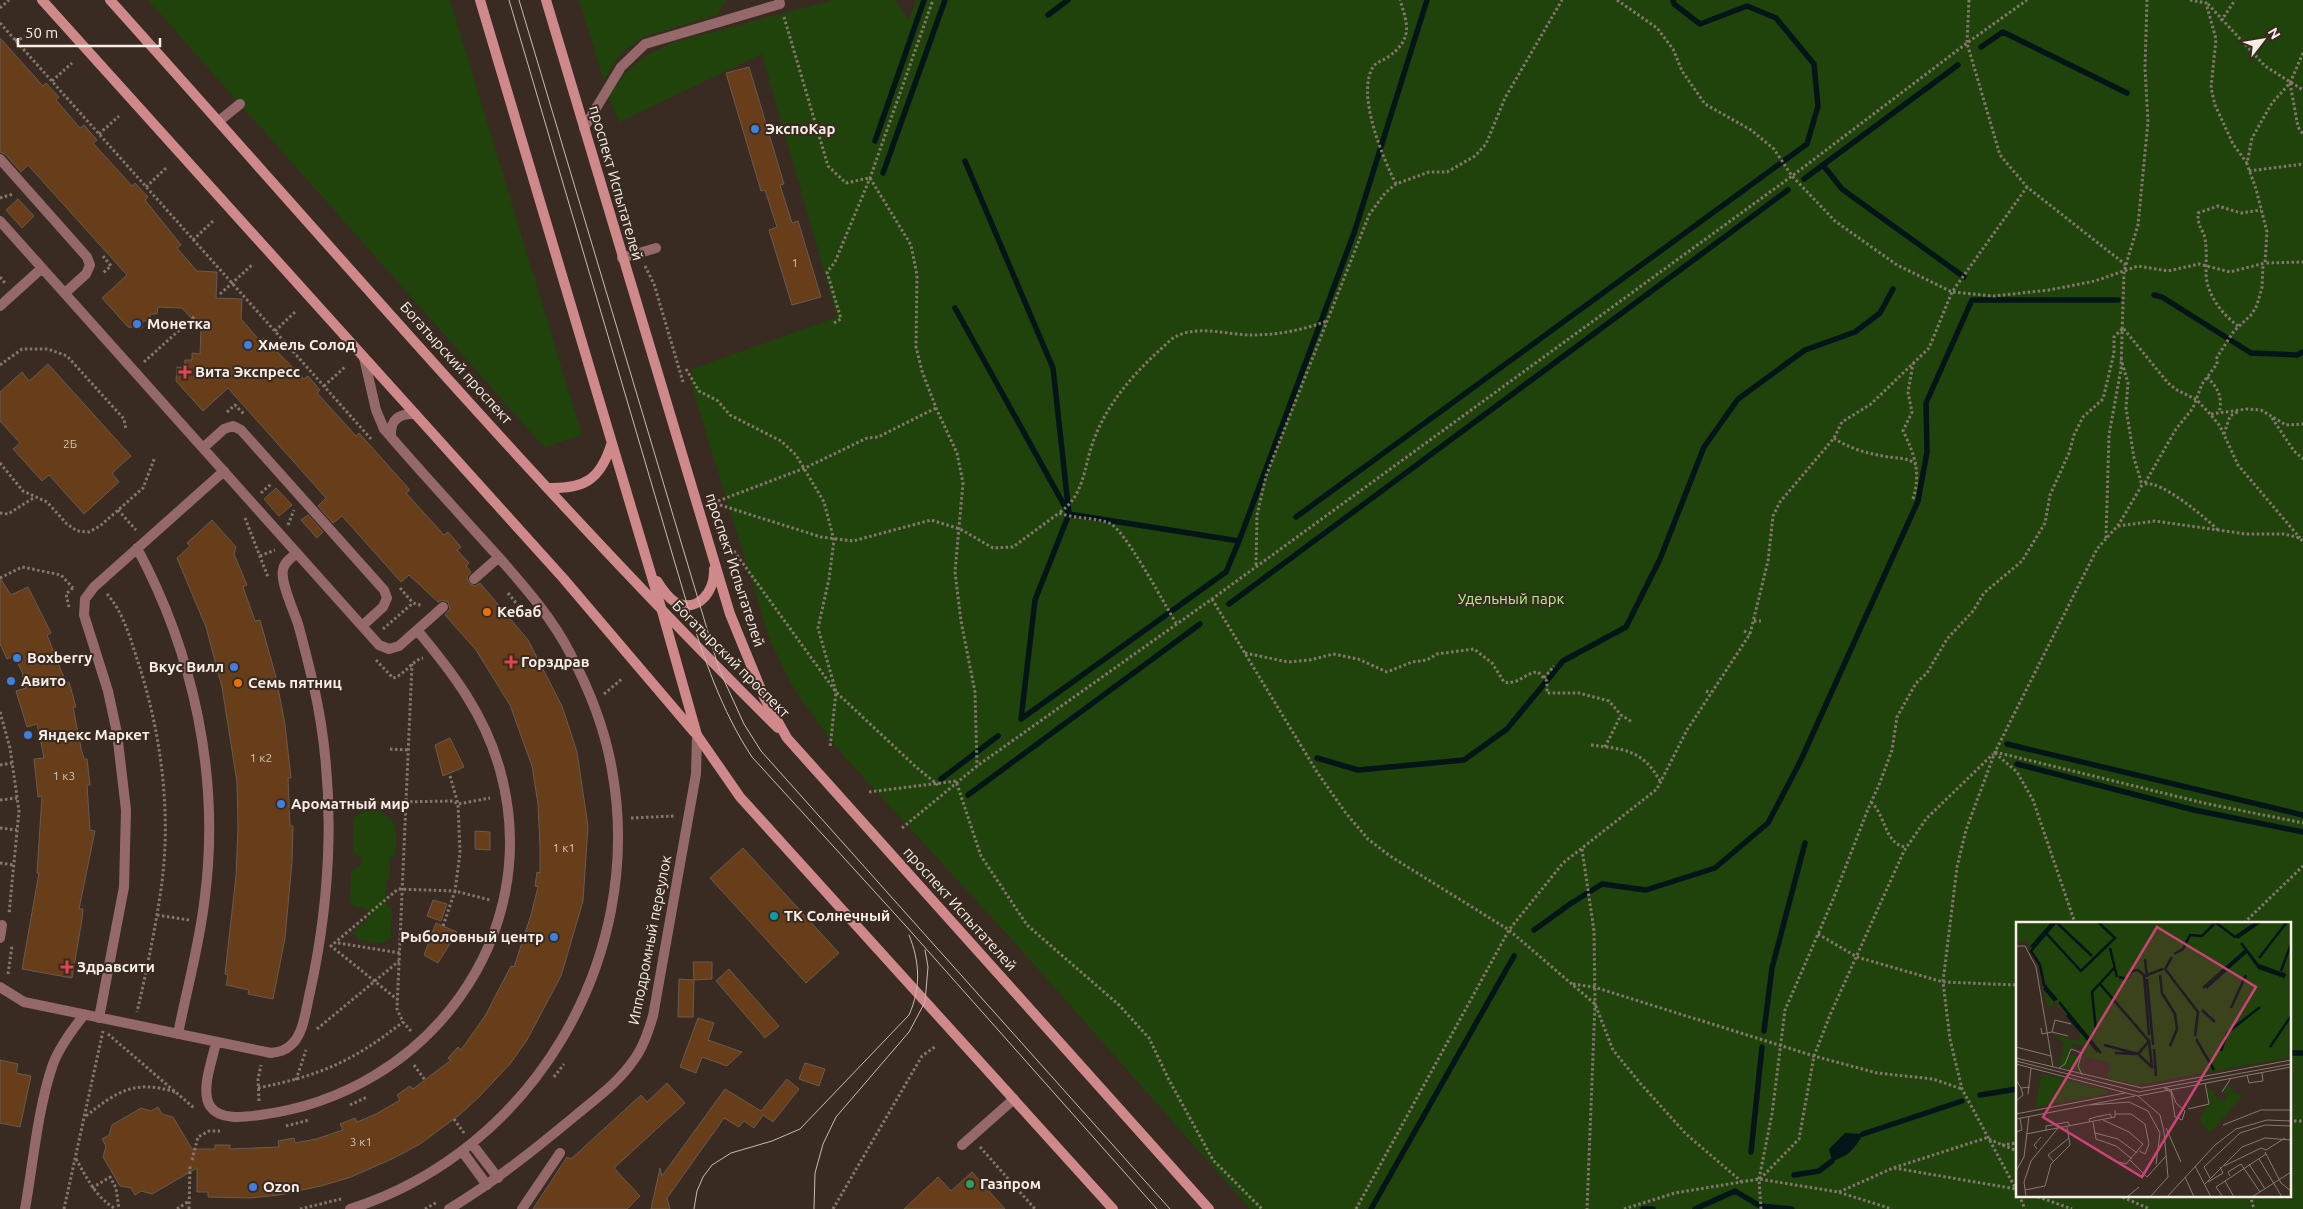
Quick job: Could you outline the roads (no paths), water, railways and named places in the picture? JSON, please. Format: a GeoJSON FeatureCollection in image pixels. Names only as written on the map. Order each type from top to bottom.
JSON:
{"type":"FeatureCollection","features":[{"type":"Feature","properties":{"kind":"main road"},"geometry":{"type":"LineString","coordinates":[[42,0],[563,578],[697,735],[740,797],[1113,1209]]}},
{"type":"Feature","properties":{"kind":"main road","name":"Богатырский проспект"},"geometry":{"type":"LineString","coordinates":[[110,0],[548,488],[662,612],[787,738]]}},
{"type":"Feature","properties":{"kind":"main road"},"geometry":{"type":"LineString","coordinates":[[480,0],[650,570],[697,735]]}},
{"type":"Feature","properties":{"kind":"main road","name":"проспект Испытателей"},"geometry":{"type":"LineString","coordinates":[[546,0],[730,614],[764,697],[787,738],[1209,1209]]}},
{"type":"Feature","properties":{"kind":"main road"},"geometry":{"type":"LineString","coordinates":[[548,488],[576,487],[587,482],[597,474],[606,462],[611,444]]}},
{"type":"Feature","properties":{"kind":"main road"},"geometry":{"type":"LineString","coordinates":[[650,570],[673,601],[683,605],[698,602],[708,596],[713,586],[713,558]]}},
{"type":"Feature","properties":{"kind":"street"},"geometry":{"type":"LineString","coordinates":[[584,128],[621,67],[645,44],[779,2]]}},
{"type":"Feature","properties":{"kind":"street"},"geometry":{"type":"LineString","coordinates":[[219,122],[240,104]]}},
{"type":"Feature","properties":{"kind":"street"},"geometry":{"type":"LineString","coordinates":[[0,159],[87,256],[90,265],[86,274],[65,293]]}},
{"type":"Feature","properties":{"kind":"street"},"geometry":{"type":"LineString","coordinates":[[0,221],[379,645],[389,648],[399,646],[443,607]]}},
{"type":"Feature","properties":{"kind":"street"},"geometry":{"type":"LineString","coordinates":[[622,258],[656,248]]}},
{"type":"Feature","properties":{"kind":"street"},"geometry":{"type":"LineString","coordinates":[[0,306],[42,268]]}},
{"type":"Feature","properties":{"kind":"street"},"geometry":{"type":"LineString","coordinates":[[350,1209],[416,1181],[462,1152],[508,1112],[547,1064],[581,1007],[604,944],[616,879],[617,811],[612,770],[592,699],[570,652],[548,616],[378,419],[364,358]]}},
{"type":"Feature","properties":{"kind":"street"},"geometry":{"type":"LineString","coordinates":[[391,436],[393,421],[399,416],[415,414]]}},
{"type":"Feature","properties":{"kind":"street"},"geometry":{"type":"LineString","coordinates":[[203,448],[224,429],[233,426],[241,430],[270,462],[384,590],[387,598],[383,607],[362,626]]}},
{"type":"Feature","properties":{"kind":"street"},"geometry":{"type":"LineString","coordinates":[[99,1018],[124,887],[126,810],[117,732],[108,691],[84,615],[85,600],[94,587],[224,471]]}},
{"type":"Feature","properties":{"kind":"street"},"geometry":{"type":"LineString","coordinates":[[137,548],[166,606],[180,646],[204,747],[210,823],[209,860],[201,922],[178,1034]]}},
{"type":"Feature","properties":{"kind":"street"},"geometry":{"type":"LineString","coordinates":[[0,987],[24,1002],[271,1053],[282,1051],[292,1045],[298,1035],[306,1007],[318,949],[328,862],[327,788],[315,691],[298,622],[282,576],[286,562],[296,553]]}},
{"type":"Feature","properties":{"kind":"street"},"geometry":{"type":"LineString","coordinates":[[474,579],[498,557]]}},
{"type":"Feature","properties":{"kind":"street"},"geometry":{"type":"LineString","coordinates":[[216,1042],[207,1097],[211,1106],[218,1113],[227,1116],[277,1113],[326,1100],[371,1079],[392,1066],[421,1042],[447,1014],[462,994],[486,950],[502,903],[509,849],[505,795],[500,771],[484,726],[458,680],[417,630]]}},
{"type":"Feature","properties":{"kind":"street","name":"Ипподромный переулок"},"geometry":{"type":"LineString","coordinates":[[449,1209],[498,1178],[616,1082],[634,1061],[646,1040],[653,1016],[696,774],[697,735]]}},
{"type":"Feature","properties":{"kind":"street"},"geometry":{"type":"LineString","coordinates":[[0,938],[2,925]]}},
{"type":"Feature","properties":{"kind":"street"},"geometry":{"type":"LineString","coordinates":[[26,1209],[46,1092],[54,1064],[66,1038],[84,1015]]}},
{"type":"Feature","properties":{"kind":"street"},"geometry":{"type":"LineString","coordinates":[[962,1145],[1014,1099]]}},
{"type":"Feature","properties":{"kind":"street"},"geometry":{"type":"LineString","coordinates":[[472,1144],[498,1178]]}},
{"type":"Feature","properties":{"kind":"street"},"geometry":{"type":"LineString","coordinates":[[462,1152],[487,1185]]}},
{"type":"Feature","properties":{"kind":"street"},"geometry":{"type":"LineString","coordinates":[[522,1209],[560,1154]]}},
{"type":"Feature","properties":{"kind":"waterway"},"geometry":{"type":"LineString","coordinates":[[875,141],[924,0]]}},
{"type":"Feature","properties":{"kind":"waterway"},"geometry":{"type":"LineString","coordinates":[[883,173],[945,0]]}},
{"type":"Feature","properties":{"kind":"waterway"},"geometry":{"type":"LineString","coordinates":[[1048,15],[1068,0]]}},
{"type":"Feature","properties":{"kind":"waterway"},"geometry":{"type":"LineString","coordinates":[[965,161],[1053,368],[1069,514],[1239,541],[1354,233],[1427,0]]}},
{"type":"Feature","properties":{"kind":"waterway"},"geometry":{"type":"LineString","coordinates":[[1296,517],[1807,144],[1818,106],[1814,64],[1776,18],[1747,6],[1700,24],[1674,4],[1673,0]]}},
{"type":"Feature","properties":{"kind":"waterway"},"geometry":{"type":"LineString","coordinates":[[1981,47],[2003,32],[2127,93]]}},
{"type":"Feature","properties":{"kind":"waterway"},"geometry":{"type":"LineString","coordinates":[[1804,179],[1958,65]]}},
{"type":"Feature","properties":{"kind":"waterway"},"geometry":{"type":"LineString","coordinates":[[1823,165],[1842,189],[1964,277]]}},
{"type":"Feature","properties":{"kind":"waterway"},"geometry":{"type":"LineString","coordinates":[[1229,604],[1788,190]]}},
{"type":"Feature","properties":{"kind":"waterway"},"geometry":{"type":"LineString","coordinates":[[1317,758],[1358,770],[1464,760],[1507,729],[1563,661],[1626,627],[1660,559],[1704,447],[1738,399],[1805,350],[1855,332],[1880,313],[1893,289]]}},
{"type":"Feature","properties":{"kind":"waterway"},"geometry":{"type":"LineString","coordinates":[[2154,295],[2162,297],[2251,353],[2297,355],[2303,352]]}},
{"type":"Feature","properties":{"kind":"waterway"},"geometry":{"type":"LineString","coordinates":[[1534,930],[1602,884],[1646,890],[1715,868],[1768,823],[1800,762],[1918,501],[1927,452],[1926,403],[1972,300],[2118,300]]}},
{"type":"Feature","properties":{"kind":"waterway"},"geometry":{"type":"LineString","coordinates":[[955,308],[1069,514],[1035,600],[1021,719]]}},
{"type":"Feature","properties":{"kind":"waterway"},"geometry":{"type":"LineString","coordinates":[[1021,719],[1226,572],[1239,541]]}},
{"type":"Feature","properties":{"kind":"waterway"},"geometry":{"type":"LineString","coordinates":[[968,795],[1200,624]]}},
{"type":"Feature","properties":{"kind":"waterway"},"geometry":{"type":"LineString","coordinates":[[941,779],[998,736]]}},
{"type":"Feature","properties":{"kind":"waterway"},"geometry":{"type":"LineString","coordinates":[[2007,744],[2303,815]]}},
{"type":"Feature","properties":{"kind":"waterway"},"geometry":{"type":"LineString","coordinates":[[2017,764],[2194,810],[2303,832]]}},
{"type":"Feature","properties":{"kind":"waterway"},"geometry":{"type":"LineString","coordinates":[[1764,1031],[1772,968],[1805,843]]}},
{"type":"Feature","properties":{"kind":"waterway"},"geometry":{"type":"LineString","coordinates":[[1371,1209],[1514,956]]}},
{"type":"Feature","properties":{"kind":"waterway"},"geometry":{"type":"LineString","coordinates":[[1751,1152],[1762,1047]]}},
{"type":"Feature","properties":{"kind":"waterway"},"geometry":{"type":"LineString","coordinates":[[2290,1053],[2303,1053]]}},
{"type":"Feature","properties":{"kind":"waterway"},"geometry":{"type":"LineString","coordinates":[[1980,1095],[2016,1089]]}},
{"type":"Feature","properties":{"kind":"waterway"},"geometry":{"type":"LineString","coordinates":[[1863,1134],[1962,1101]]}},
{"type":"Feature","properties":{"kind":"waterway"},"geometry":{"type":"LineString","coordinates":[[1794,1175],[1819,1171],[1832,1161]]}},
{"type":"Feature","properties":{"kind":"waterway"},"geometry":{"type":"LineString","coordinates":[[1695,1209],[1735,1191],[1760,1206],[1792,1209]]}},
{"type":"Feature","properties":{"kind":"waterway"},"geometry":{"type":"LineString","coordinates":[[1643,1209],[1653,1209]]}},
{"type":"Feature","properties":{"kind":"tram line"},"geometry":{"type":"LineString","coordinates":[[509,0],[687,604],[707,664],[731,721],[752,757],[905,925],[1157,1209]]}},
{"type":"Feature","properties":{"kind":"tram line"},"geometry":{"type":"LineString","coordinates":[[519,0],[719,669],[744,724],[761,751],[1170,1209]]}},
{"type":"Feature","properties":{"kind":"tram line"},"geometry":{"type":"LineString","coordinates":[[694,1209],[697,1191],[703,1177],[712,1165],[731,1153],[772,1141],[800,1129],[909,1015],[916,995],[918,975],[913,945],[909,935]]}},
{"type":"Feature","properties":{"kind":"tram line"},"geometry":{"type":"LineString","coordinates":[[814,1209],[815,1173],[823,1144],[836,1117],[909,1032],[925,1002],[928,967],[925,950]]}},
{"type":"Feature","properties":{"kind":"place","name":"ЭкспоКар"},"geometry":{"type":"Point","coordinates":[755,129]}},
{"type":"Feature","properties":{"kind":"place","name":"Монетка"},"geometry":{"type":"Point","coordinates":[137,324]}},
{"type":"Feature","properties":{"kind":"place","name":"Хмель Солод"},"geometry":{"type":"Point","coordinates":[248,345]}},
{"type":"Feature","properties":{"kind":"place","name":"Вита Экспресс"},"geometry":{"type":"Point","coordinates":[185,372]}},
{"type":"Feature","properties":{"kind":"place","name":"Кебаб"},"geometry":{"type":"Point","coordinates":[487,612]}},
{"type":"Feature","properties":{"kind":"place","name":"Boxberry"},"geometry":{"type":"Point","coordinates":[17,658]}},
{"type":"Feature","properties":{"kind":"place","name":"Горздрав"},"geometry":{"type":"Point","coordinates":[511,662]}},
{"type":"Feature","properties":{"kind":"place","name":"Вкус Вилл"},"geometry":{"type":"Point","coordinates":[234,667]}},
{"type":"Feature","properties":{"kind":"place","name":"Авито"},"geometry":{"type":"Point","coordinates":[11,681]}},
{"type":"Feature","properties":{"kind":"place","name":"Семь пятниц"},"geometry":{"type":"Point","coordinates":[238,683]}},
{"type":"Feature","properties":{"kind":"place","name":"Яндекс Маркет"},"geometry":{"type":"Point","coordinates":[28,735]}},
{"type":"Feature","properties":{"kind":"place","name":"Ароматный мир"},"geometry":{"type":"Point","coordinates":[281,804]}},
{"type":"Feature","properties":{"kind":"place","name":"ТК Солнечный"},"geometry":{"type":"Point","coordinates":[774,916]}},
{"type":"Feature","properties":{"kind":"place","name":"Рыболовный центр"},"geometry":{"type":"Point","coordinates":[554,937]}},
{"type":"Feature","properties":{"kind":"place","name":"Здравсити"},"geometry":{"type":"Point","coordinates":[67,967]}},
{"type":"Feature","properties":{"kind":"place","name":"Газпром"},"geometry":{"type":"Point","coordinates":[970,1184]}},
{"type":"Feature","properties":{"kind":"place","name":"Ozon"},"geometry":{"type":"Point","coordinates":[253,1187]}},
{"type":"Feature","properties":{"kind":"park label","name":"Удельный парк"},"geometry":{"type":"Point","coordinates":[1511,599]}}]}
